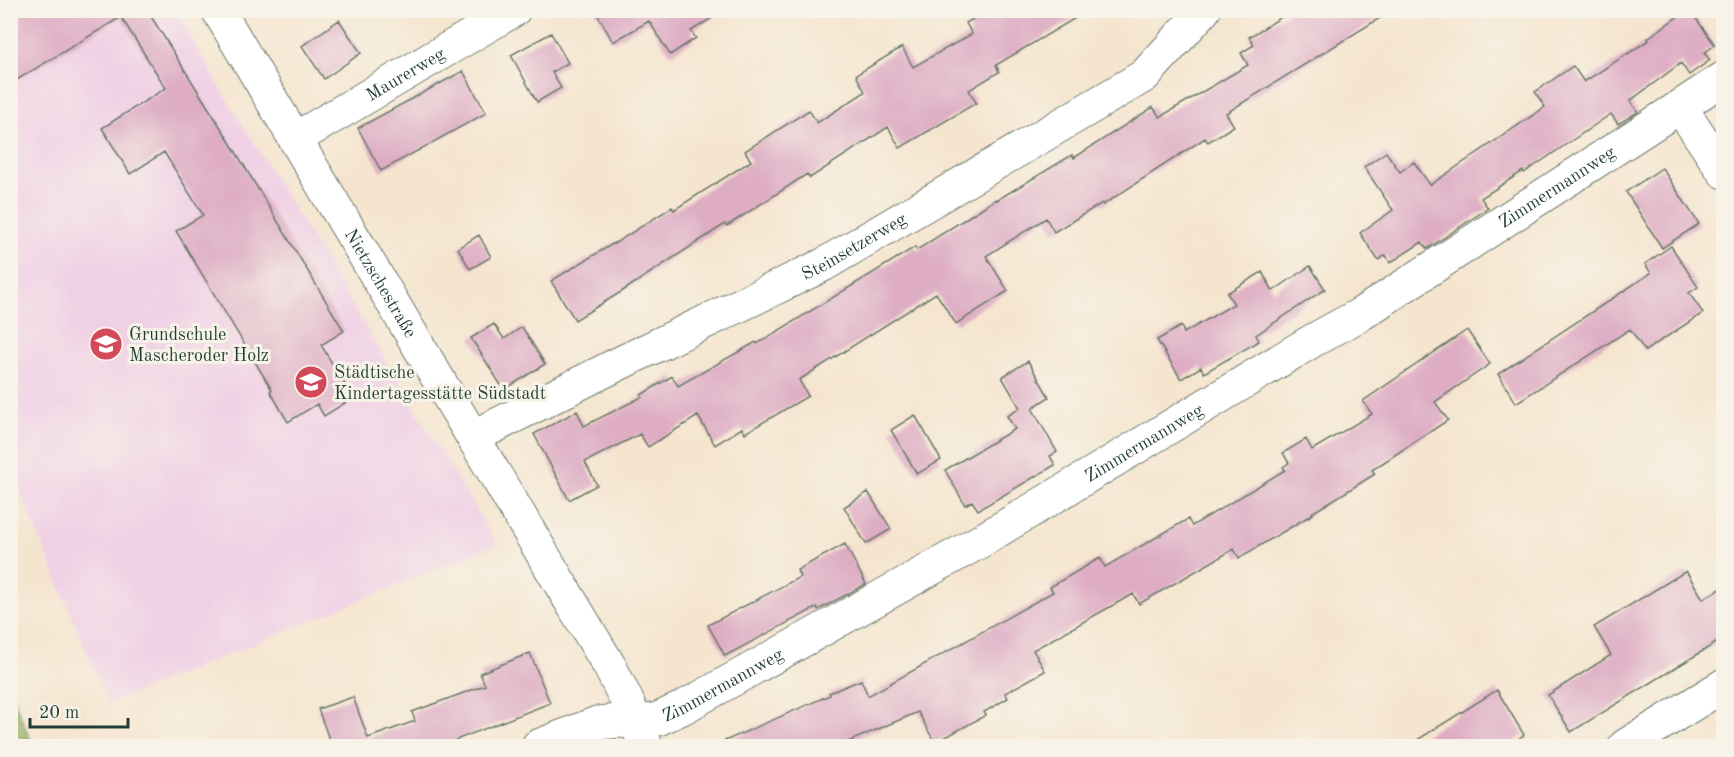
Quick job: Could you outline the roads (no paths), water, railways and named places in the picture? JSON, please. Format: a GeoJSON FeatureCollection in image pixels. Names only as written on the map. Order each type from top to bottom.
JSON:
{"type":"FeatureCollection","features":[{"type":"Feature","properties":{"kind":"street","name":"Nietzschestraße"},"geometry":{"type":"LineString","coordinates":[[218,10],[610,667],[641,735]]}},
{"type":"Feature","properties":{"kind":"street","name":"Maurerweg"},"geometry":{"type":"LineString","coordinates":[[295,139],[514,10]]}},
{"type":"Feature","properties":{"kind":"street","name":"Steinsetzerweg"},"geometry":{"type":"LineString","coordinates":[[473,437],[823,265],[1144,76],[1204,10]]}},
{"type":"Feature","properties":{"kind":"street","name":"Zimmermannweg"},"geometry":{"type":"LineString","coordinates":[[538,747],[597,723],[621,721],[641,735],[658,719],[682,708],[989,536],[1312,341],[1362,314],[1724,78]]}},
{"type":"Feature","properties":{"kind":"street"},"geometry":{"type":"LineString","coordinates":[[1681,108],[1724,172]]}},
{"type":"Feature","properties":{"kind":"street"},"geometry":{"type":"LineString","coordinates":[[1625,747],[1724,685]]}},
{"type":"Feature","properties":{"kind":"place","name":"Grundschule Mascheroder Holz"},"geometry":{"type":"Point","coordinates":[106,344]}},
{"type":"Feature","properties":{"kind":"place","name":"Städtische Kindertagesstätte Südstadt"},"geometry":{"type":"Point","coordinates":[311,382]}}]}
